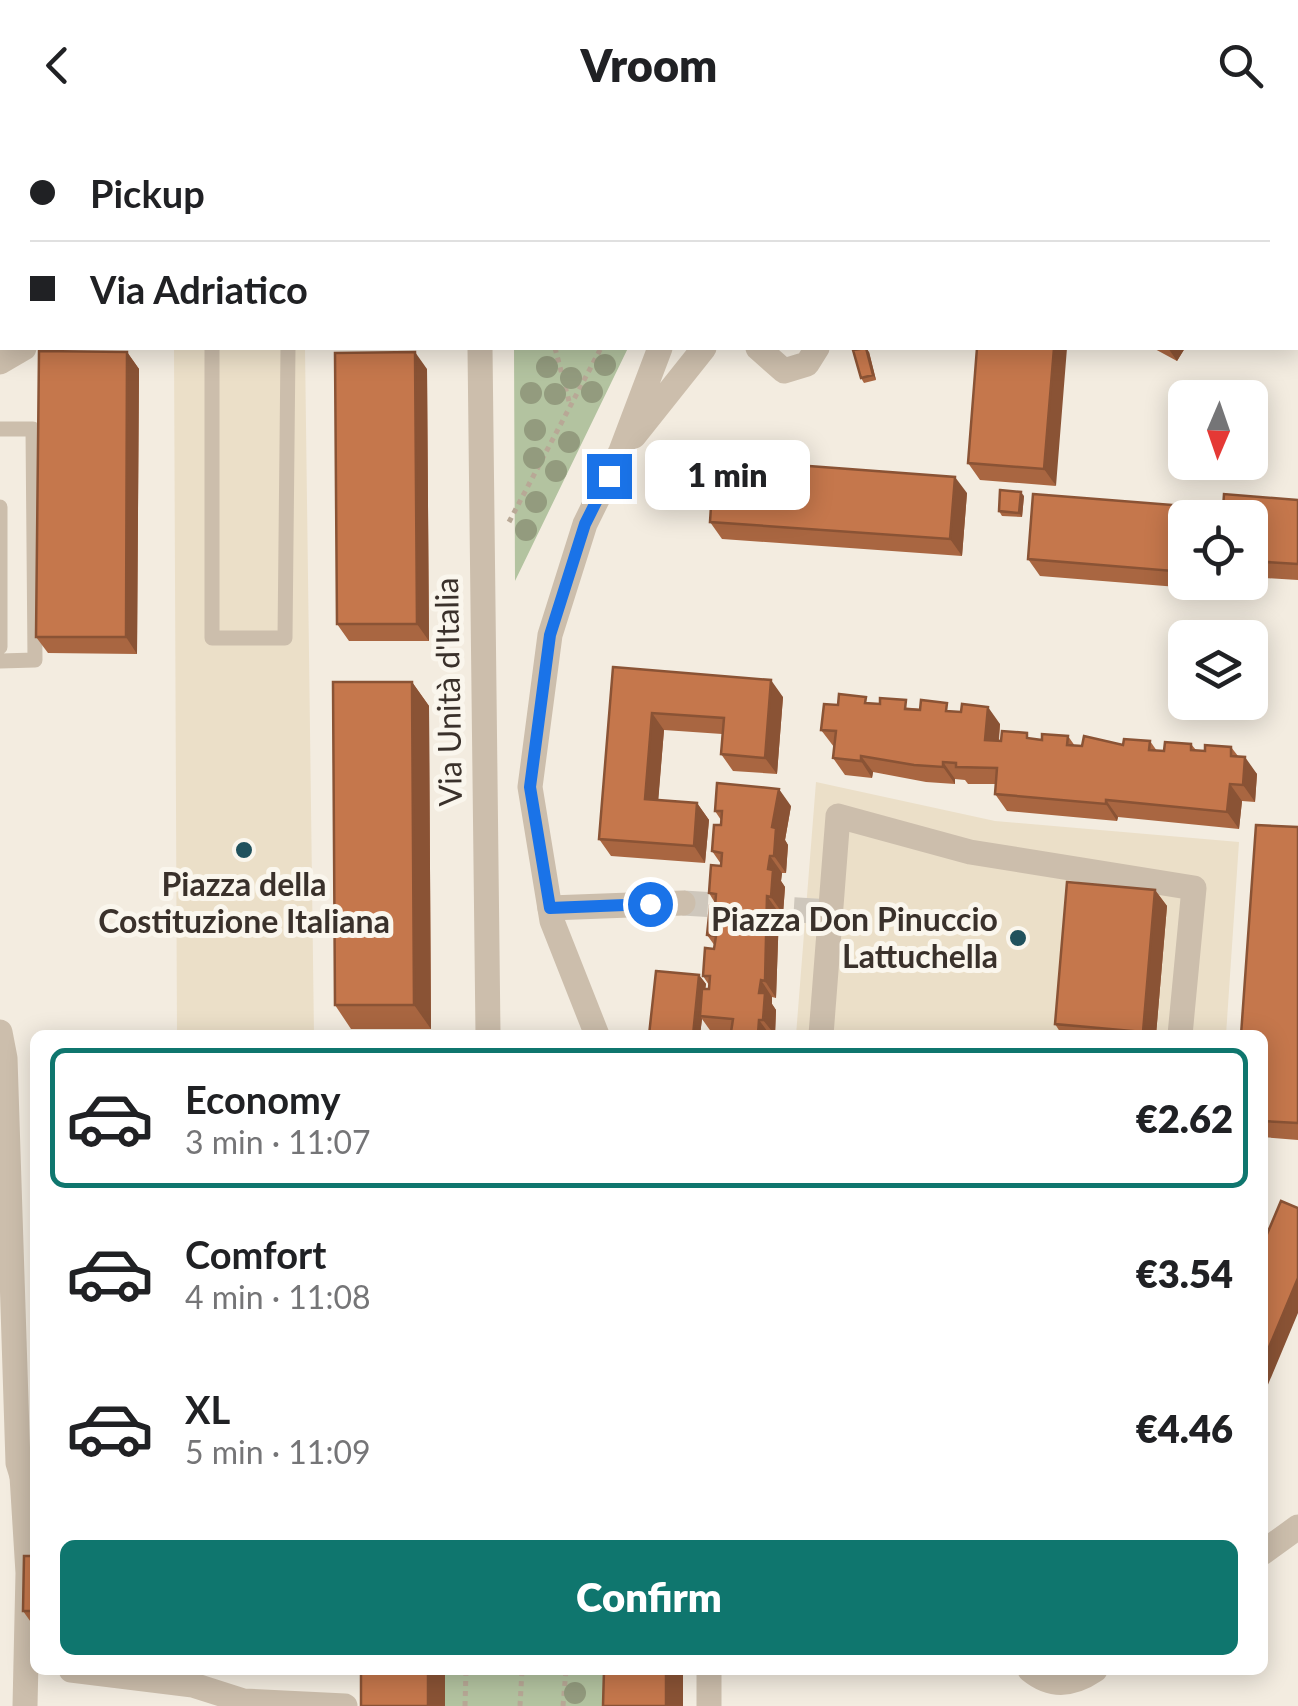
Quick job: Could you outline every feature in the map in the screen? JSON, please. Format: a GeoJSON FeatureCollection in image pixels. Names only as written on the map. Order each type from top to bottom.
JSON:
{"type":"FeatureCollection","features":[{"type":"Feature","properties":{"kind":"street","name":"Via Unità d'Italia"},"geometry":{"type":"LineString","coordinates":[[480,350],[488,1030]]}},
{"type":"Feature","properties":{"kind":"street"},"geometry":{"type":"LineString","coordinates":[[595,1030],[550,908],[530,787],[550,635],[585,524],[621,451],[659,350]]}},
{"type":"Feature","properties":{"kind":"street"},"geometry":{"type":"LineString","coordinates":[[760,350],[784,371],[807,364],[815,350]]}},
{"type":"Feature","properties":{"kind":"street"},"geometry":{"type":"LineString","coordinates":[[621,451],[697,359]]}},
{"type":"Feature","properties":{"kind":"street"},"geometry":{"type":"LineString","coordinates":[[821,1030],[838,816],[970,852],[1194,888],[1180,1030]]}},
{"type":"Feature","properties":{"kind":"street"},"geometry":{"type":"LineString","coordinates":[[550,908],[683,903]]}},
{"type":"Feature","properties":{"kind":"street"},"geometry":{"type":"LineString","coordinates":[[0,1032],[6,1058],[17,1403],[28,1440],[30,1524]]}},
{"type":"Feature","properties":{"kind":"street"},"geometry":{"type":"LineString","coordinates":[[1268,1549],[1298,1527]]}},
{"type":"Feature","properties":{"kind":"street"},"geometry":{"type":"LineString","coordinates":[[25,1706],[30,1665]]}},
{"type":"Feature","properties":{"kind":"street"},"geometry":{"type":"LineString","coordinates":[[112,1675],[193,1685],[243,1701],[345,1706]]}},
{"type":"Feature","properties":{"kind":"street"},"geometry":{"type":"LineString","coordinates":[[709,1675],[709,1706]]}},
{"type":"Feature","properties":{"kind":"street"},"geometry":{"type":"LineString","coordinates":[[1044,1686],[1072,1682],[1085,1675]]}},
{"type":"Feature","properties":{"kind":"lane"},"geometry":{"type":"LineString","coordinates":[[212,350],[212,638],[286,638],[288,350]]}},
{"type":"Feature","properties":{"kind":"lane"},"geometry":{"type":"LineString","coordinates":[[0,429],[33,429],[34,660],[0,660]]}},
{"type":"Feature","properties":{"kind":"lane"},"geometry":{"type":"LineString","coordinates":[[0,507],[0,647]]}},
{"type":"Feature","properties":{"kind":"path"},"geometry":{"type":"LineString","coordinates":[[556,350],[571,408]]}},
{"type":"Feature","properties":{"kind":"path"},"geometry":{"type":"LineString","coordinates":[[506,528],[600,350]]}},
{"type":"Feature","properties":{"kind":"path"},"geometry":{"type":"LineString","coordinates":[[465,1706],[466,1675]]}},
{"type":"Feature","properties":{"kind":"path"},"geometry":{"type":"LineString","coordinates":[[520,1706],[522,1675]]}},
{"type":"Feature","properties":{"kind":"path"},"geometry":{"type":"LineString","coordinates":[[563,1706],[566,1675]]}},
{"type":"Feature","properties":{"kind":"green space"},"geometry":{"type":"Polygon","coordinates":[[[514,350],[627,350],[515,581],[514,350]]]}},
{"type":"Feature","properties":{"kind":"green space"},"geometry":{"type":"Polygon","coordinates":[[[445,1675],[621,1675],[620,1706],[445,1706],[445,1675]]]}},
{"type":"Feature","properties":{"kind":"shaded area","name":"Piazza della Costituzione Italiana"},"geometry":{"type":"Polygon","coordinates":[[[174,350],[305,350],[314,1030],[177,1030],[174,350]]]}},
{"type":"Feature","properties":{"kind":"shaded area","name":"Piazza Don Pinuccio Lattuchella"},"geometry":{"type":"Polygon","coordinates":[[[816,782],[995,821],[1239,842],[1226,1030],[796,1030],[816,782]]]}},
{"type":"Feature","properties":{"kind":"building"},"geometry":{"type":"Polygon","coordinates":[[[853,350],[867,350],[873,375],[861,378],[853,350]]]}},
{"type":"Feature","properties":{"kind":"building"},"geometry":{"type":"Polygon","coordinates":[[[977,350],[1054,350],[1044,469],[968,463],[977,350]]]}},
{"type":"Feature","properties":{"kind":"building"},"geometry":{"type":"Polygon","coordinates":[[[39,351],[127,352],[126,637],[36,637],[39,351]]]}},
{"type":"Feature","properties":{"kind":"building"},"geometry":{"type":"Polygon","coordinates":[[[415,352],[417,624],[337,624],[335,353],[415,352]]]}},
{"type":"Feature","properties":{"kind":"building"},"geometry":{"type":"Polygon","coordinates":[[[714,459],[955,477],[950,539],[710,522],[714,459]]]}},
{"type":"Feature","properties":{"kind":"building"},"geometry":{"type":"Polygon","coordinates":[[[1000,490],[1021,492],[1019,513],[999,511],[1000,490]]]}},
{"type":"Feature","properties":{"kind":"building"},"geometry":{"type":"Polygon","coordinates":[[[1033,494],[1168,505],[1168,571],[1028,559],[1033,494]]]}},
{"type":"Feature","properties":{"kind":"building"},"geometry":{"type":"Polygon","coordinates":[[[1224,494],[1298,500],[1298,564],[1268,562],[1268,500],[1224,500],[1224,494]]]}},
{"type":"Feature","properties":{"kind":"building"},"geometry":{"type":"Polygon","coordinates":[[[613,667],[771,680],[765,758],[721,754],[724,718],[652,713],[645,799],[697,803],[694,846],[599,839],[613,667]]]}},
{"type":"Feature","properties":{"kind":"building"},"geometry":{"type":"Polygon","coordinates":[[[333,682],[412,682],[414,1005],[335,1005],[333,682]]]}},
{"type":"Feature","properties":{"kind":"building"},"geometry":{"type":"Polygon","coordinates":[[[839,694],[866,697],[865,703],[880,704],[880,698],[906,700],[905,709],[920,710],[921,700],[947,703],[946,711],[961,712],[962,704],[988,707],[985,740],[1001,741],[1002,731],[1027,733],[1027,738],[1042,740],[1042,734],[1068,736],[1067,745],[1082,746],[1084,736],[1123,745],[1124,739],[1150,741],[1149,750],[1164,751],[1165,742],[1191,744],[1191,750],[1205,751],[1205,745],[1231,747],[1231,756],[1245,757],[1243,785],[1230,784],[1227,812],[995,794],[997,768],[956,767],[956,763],[943,762],[943,767],[914,765],[861,756],[861,761],[833,758],[836,731],[821,730],[824,704],[838,705],[839,694]]]}},
{"type":"Feature","properties":{"kind":"building"},"geometry":{"type":"Polygon","coordinates":[[[717,783],[779,789],[772,827],[776,828],[774,856],[770,856],[768,869],[773,870],[771,897],[767,896],[765,981],[761,980],[759,993],[765,993],[763,1020],[759,1020],[758,1030],[731,1030],[733,1019],[700,1016],[702,989],[709,989],[710,976],[703,976],[705,948],[714,949],[716,936],[707,935],[710,906],[715,907],[716,894],[709,893],[711,865],[721,866],[722,853],[712,851],[714,825],[721,825],[722,811],[715,811],[717,783]]]}},
{"type":"Feature","properties":{"kind":"building"},"geometry":{"type":"Polygon","coordinates":[[[1256,825],[1298,827],[1298,1123],[1268,1121],[1268,1030],[1241,1030],[1256,825]]]}},
{"type":"Feature","properties":{"kind":"building"},"geometry":{"type":"Polygon","coordinates":[[[1067,882],[1155,890],[1143,1030],[1055,1024],[1067,882]]]}},
{"type":"Feature","properties":{"kind":"building"},"geometry":{"type":"Polygon","coordinates":[[[656,971],[699,975],[694,1030],[650,1030],[656,971]]]}},
{"type":"Feature","properties":{"kind":"building"},"geometry":{"type":"Polygon","coordinates":[[[1281,1201],[1298,1208],[1298,1278],[1268,1350],[1268,1232],[1281,1201]]]}},
{"type":"Feature","properties":{"kind":"building"},"geometry":{"type":"Polygon","coordinates":[[[24,1556],[30,1556],[30,1611],[23,1611],[24,1556]]]}},
{"type":"Feature","properties":{"kind":"building"},"geometry":{"type":"Polygon","coordinates":[[[361,1675],[428,1675],[428,1706],[361,1706],[361,1675]]]}},
{"type":"Feature","properties":{"kind":"building"},"geometry":{"type":"Polygon","coordinates":[[[604,1675],[666,1675],[666,1706],[603,1706],[604,1675]]]}},
{"type":"Feature","properties":{"kind":"tunnel"},"geometry":{"type":"LineString","coordinates":[[683,903],[830,912]]}},
{"type":"Feature","properties":{"kind":"place","name":"Piazza della Costituzione Italiana"},"geometry":{"type":"Point","coordinates":[244,850]}},
{"type":"Feature","properties":{"kind":"place","name":"Piazza Don Pinuccio Lattuchella"},"geometry":{"type":"Point","coordinates":[1018,938]}},
{"type":"Feature","properties":{"kind":"route"},"geometry":{"type":"LineString","coordinates":[[609,476],[585,524],[550,635],[530,787],[550,908],[650,904]]}}]}
